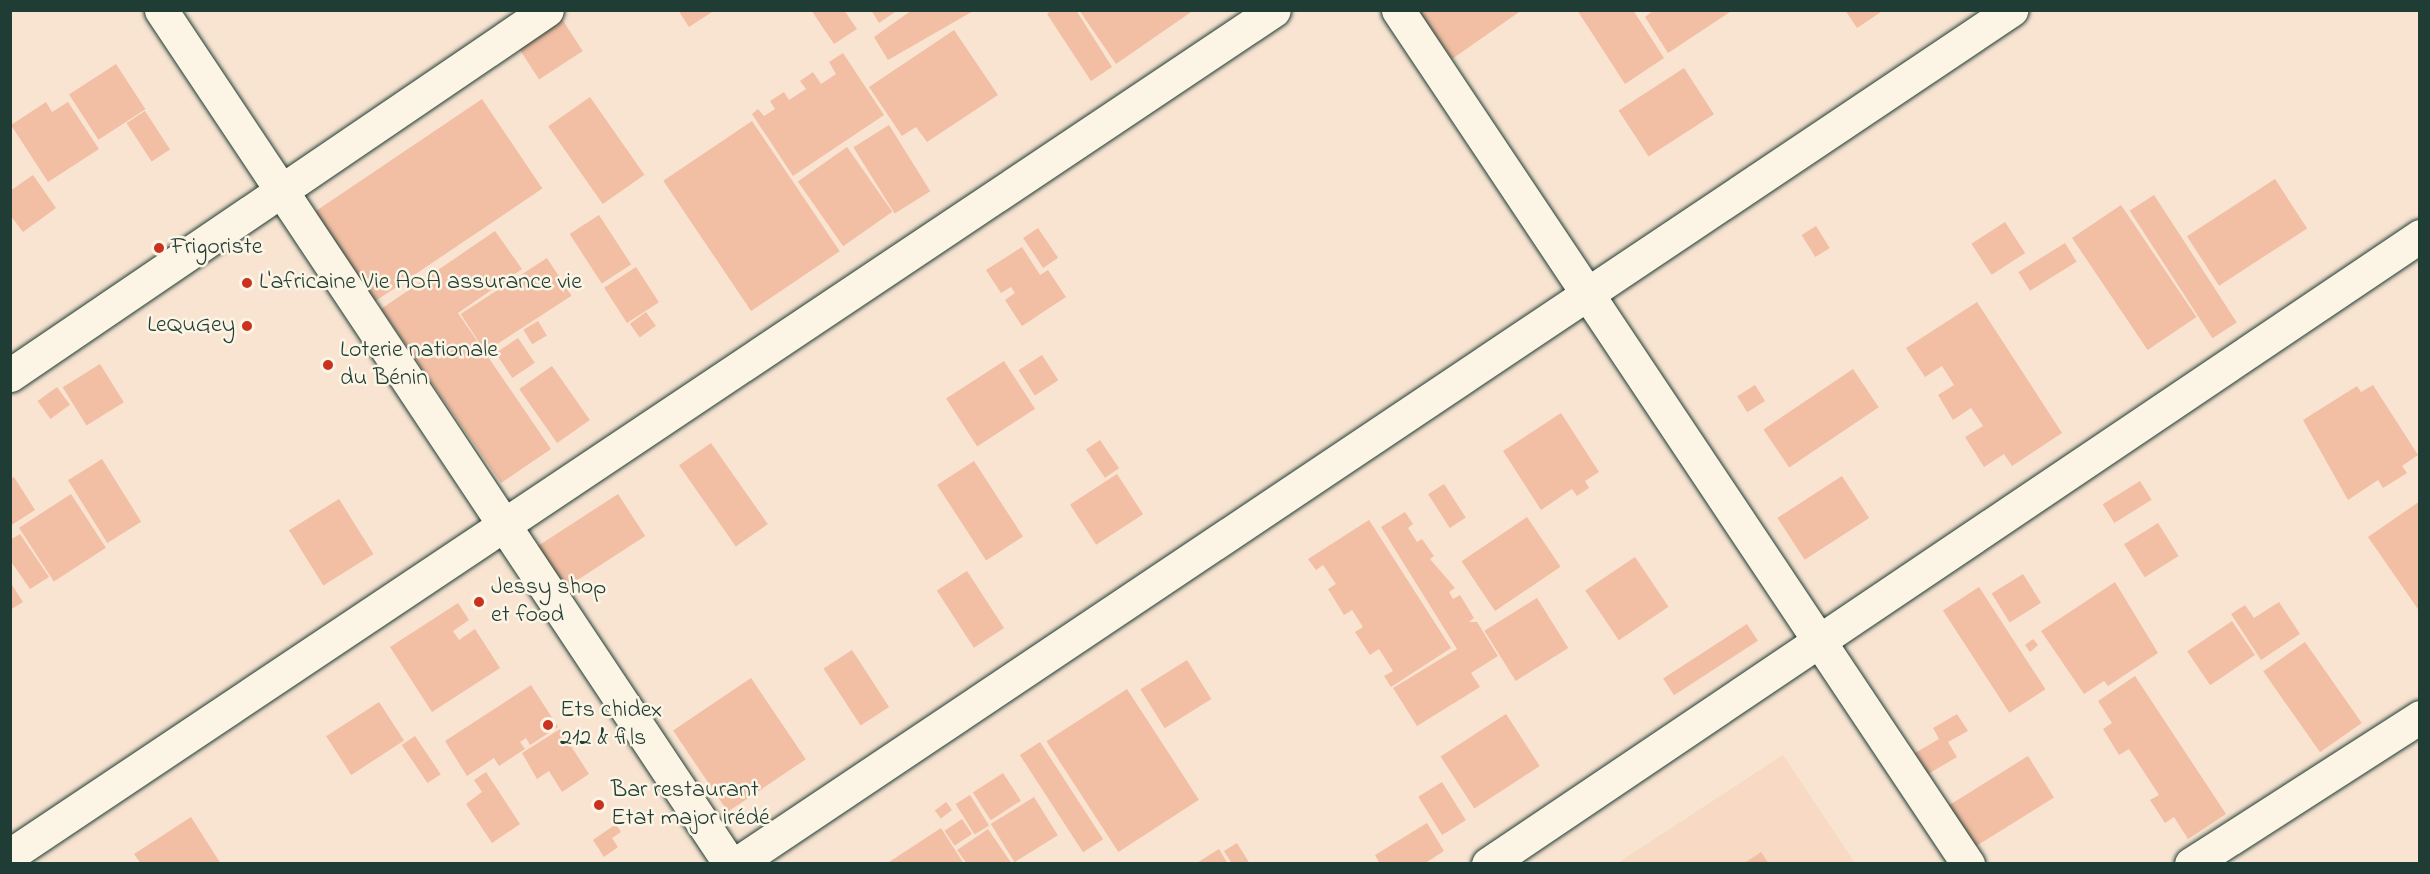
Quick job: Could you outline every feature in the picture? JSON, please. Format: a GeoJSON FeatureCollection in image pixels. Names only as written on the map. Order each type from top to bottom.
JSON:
{"type":"FeatureCollection","features":[{"type":"Feature","properties":{"kind":"street"},"geometry":{"type":"LineString","coordinates":[[161,10],[730,864]]}},
{"type":"Feature","properties":{"kind":"street"},"geometry":{"type":"LineString","coordinates":[[10,375],[283,194],[547,10]]}},
{"type":"Feature","properties":{"kind":"street"},"geometry":{"type":"LineString","coordinates":[[10,855],[1274,10]]}},
{"type":"Feature","properties":{"kind":"street"},"geometry":{"type":"LineString","coordinates":[[1398,10],[1968,864]]}},
{"type":"Feature","properties":{"kind":"street"},"geometry":{"type":"LineString","coordinates":[[736,864],[2011,10]]}},
{"type":"Feature","properties":{"kind":"street"},"geometry":{"type":"LineString","coordinates":[[1488,864],[2420,236]]}},
{"type":"Feature","properties":{"kind":"street"},"geometry":{"type":"LineString","coordinates":[[2192,864],[2420,717]]}},
{"type":"Feature","properties":{"kind":"shaded area"},"geometry":{"type":"Polygon","coordinates":[[[1783,755],[1855,863],[1616,864],[1783,755]]]}},
{"type":"Feature","properties":{"kind":"building"},"geometry":{"type":"Polygon","coordinates":[[[556,10],[583,51],[539,79],[512,38],[556,10]]]}},
{"type":"Feature","properties":{"kind":"building"},"geometry":{"type":"Polygon","coordinates":[[[678,10],[715,10],[689,27],[678,10]]]}},
{"type":"Feature","properties":{"kind":"building"},"geometry":{"type":"Polygon","coordinates":[[[811,10],[844,10],[857,29],[834,44],[811,10]]]}},
{"type":"Feature","properties":{"kind":"building"},"geometry":{"type":"Polygon","coordinates":[[[871,10],[898,10],[879,23],[871,10]]]}},
{"type":"Feature","properties":{"kind":"building"},"geometry":{"type":"Polygon","coordinates":[[[912,10],[975,10],[888,60],[874,37],[912,10]]]}},
{"type":"Feature","properties":{"kind":"building"},"geometry":{"type":"Polygon","coordinates":[[[1052,10],[1076,10],[1112,67],[1091,81],[1047,14],[1052,10]]]}},
{"type":"Feature","properties":{"kind":"building"},"geometry":{"type":"Polygon","coordinates":[[[1079,10],[1194,10],[1116,64],[1079,10]]]}},
{"type":"Feature","properties":{"kind":"building"},"geometry":{"type":"Polygon","coordinates":[[[1418,10],[1522,10],[1452,59],[1418,10]]]}},
{"type":"Feature","properties":{"kind":"building"},"geometry":{"type":"Polygon","coordinates":[[[1577,10],[1633,10],[1664,58],[1625,84],[1577,10]]]}},
{"type":"Feature","properties":{"kind":"building"},"geometry":{"type":"Polygon","coordinates":[[[1654,10],[1733,10],[1668,53],[1645,17],[1654,10]]]}},
{"type":"Feature","properties":{"kind":"building"},"geometry":{"type":"Polygon","coordinates":[[[1845,10],[1884,10],[1857,28],[1845,10]]]}},
{"type":"Feature","properties":{"kind":"building"},"geometry":{"type":"Polygon","coordinates":[[[954,30],[998,95],[927,142],[916,127],[902,136],[869,87],[954,30]]]}},
{"type":"Feature","properties":{"kind":"building"},"geometry":{"type":"Polygon","coordinates":[[[843,53],[884,115],[793,176],[752,114],[758,109],[764,116],[775,109],[770,101],[784,92],[789,100],[806,89],[800,81],[813,72],[821,84],[836,74],[829,62],[843,53]]]}},
{"type":"Feature","properties":{"kind":"building"},"geometry":{"type":"Polygon","coordinates":[[[116,64],[145,109],[98,140],[69,94],[116,64]]]}},
{"type":"Feature","properties":{"kind":"building"},"geometry":{"type":"Polygon","coordinates":[[[1684,68],[1714,114],[1649,157],[1619,110],[1684,68]]]}},
{"type":"Feature","properties":{"kind":"building"},"geometry":{"type":"Polygon","coordinates":[[[590,97],[644,175],[603,204],[548,126],[590,97]]]}},
{"type":"Feature","properties":{"kind":"building"},"geometry":{"type":"Polygon","coordinates":[[[482,99],[542,189],[370,305],[310,215],[482,99]]]}},
{"type":"Feature","properties":{"kind":"building"},"geometry":{"type":"Polygon","coordinates":[[[46,102],[52,112],[68,102],[99,149],[48,182],[11,125],[46,102]]]}},
{"type":"Feature","properties":{"kind":"building"},"geometry":{"type":"Polygon","coordinates":[[[145,111],[170,150],[152,162],[127,123],[145,111]]]}},
{"type":"Feature","properties":{"kind":"building"},"geometry":{"type":"Polygon","coordinates":[[[752,121],[840,251],[751,311],[663,181],[752,121]]]}},
{"type":"Feature","properties":{"kind":"building"},"geometry":{"type":"Polygon","coordinates":[[[889,125],[930,191],[895,213],[853,147],[889,125]]]}},
{"type":"Feature","properties":{"kind":"building"},"geometry":{"type":"Polygon","coordinates":[[[847,147],[892,212],[843,246],[798,181],[847,147]]]}},
{"type":"Feature","properties":{"kind":"building"},"geometry":{"type":"Polygon","coordinates":[[[33,175],[56,208],[23,232],[10,215],[10,191],[33,175]]]}},
{"type":"Feature","properties":{"kind":"building"},"geometry":{"type":"Polygon","coordinates":[[[2275,179],[2307,228],[2219,286],[2187,236],[2275,179]]]}},
{"type":"Feature","properties":{"kind":"building"},"geometry":{"type":"Polygon","coordinates":[[[2154,195],[2237,322],[2212,338],[2130,211],[2154,195]]]}},
{"type":"Feature","properties":{"kind":"building"},"geometry":{"type":"Polygon","coordinates":[[[2121,205],[2196,317],[2148,350],[2072,238],[2121,205]]]}},
{"type":"Feature","properties":{"kind":"building"},"geometry":{"type":"Polygon","coordinates":[[[599,215],[631,264],[602,284],[570,234],[599,215]]]}},
{"type":"Feature","properties":{"kind":"building"},"geometry":{"type":"Polygon","coordinates":[[[2005,222],[2025,253],[1992,275],[1971,244],[2005,222]]]}},
{"type":"Feature","properties":{"kind":"building"},"geometry":{"type":"Polygon","coordinates":[[[1816,226],[1830,248],[1815,257],[1802,235],[1816,226]]]}},
{"type":"Feature","properties":{"kind":"building"},"geometry":{"type":"Polygon","coordinates":[[[1038,228],[1058,258],[1043,268],[1023,238],[1038,228]]]}},
{"type":"Feature","properties":{"kind":"building"},"geometry":{"type":"Polygon","coordinates":[[[495,231],[522,269],[458,313],[551,449],[501,483],[381,309],[495,231]]]}},
{"type":"Feature","properties":{"kind":"building"},"geometry":{"type":"Polygon","coordinates":[[[2065,243],[2077,262],[2030,291],[2018,272],[2065,243]]]}},
{"type":"Feature","properties":{"kind":"building"},"geometry":{"type":"Polygon","coordinates":[[[1022,247],[1040,275],[1048,270],[1066,297],[1022,326],[1005,300],[1015,293],[1011,287],[1001,293],[986,270],[1022,247]]]}},
{"type":"Feature","properties":{"kind":"building"},"geometry":{"type":"Polygon","coordinates":[[[547,258],[572,296],[485,352],[461,314],[547,258]]]}},
{"type":"Feature","properties":{"kind":"building"},"geometry":{"type":"Polygon","coordinates":[[[636,267],[659,302],[627,323],[604,288],[636,267]]]}},
{"type":"Feature","properties":{"kind":"building"},"geometry":{"type":"Polygon","coordinates":[[[1977,302],[2062,433],[2012,466],[2004,454],[1984,467],[1965,437],[1983,426],[1971,408],[1953,420],[1938,395],[1954,385],[1942,366],[1925,377],[1906,348],[1977,302]]]}},
{"type":"Feature","properties":{"kind":"building"},"geometry":{"type":"Polygon","coordinates":[[[646,312],[656,326],[640,338],[630,324],[646,312]]]}},
{"type":"Feature","properties":{"kind":"building"},"geometry":{"type":"Polygon","coordinates":[[[538,321],[547,336],[532,344],[523,330],[538,321]]]}},
{"type":"Feature","properties":{"kind":"building"},"geometry":{"type":"Polygon","coordinates":[[[518,338],[535,363],[512,378],[496,353],[518,338]]]}},
{"type":"Feature","properties":{"kind":"building"},"geometry":{"type":"Polygon","coordinates":[[[1042,355],[1058,380],[1035,395],[1019,370],[1042,355]]]}},
{"type":"Feature","properties":{"kind":"building"},"geometry":{"type":"Polygon","coordinates":[[[1004,361],[1035,409],[977,446],[946,399],[1004,361]]]}},
{"type":"Feature","properties":{"kind":"building"},"geometry":{"type":"Polygon","coordinates":[[[100,364],[124,402],[87,425],[63,387],[100,364]]]}},
{"type":"Feature","properties":{"kind":"building"},"geometry":{"type":"Polygon","coordinates":[[[552,366],[590,420],[557,443],[519,389],[552,366]]]}},
{"type":"Feature","properties":{"kind":"building"},"geometry":{"type":"Polygon","coordinates":[[[1853,369],[1879,407],[1789,468],[1763,429],[1853,369]]]}},
{"type":"Feature","properties":{"kind":"building"},"geometry":{"type":"Polygon","coordinates":[[[1755,385],[1765,401],[1747,412],[1737,396],[1755,385]]]}},
{"type":"Feature","properties":{"kind":"building"},"geometry":{"type":"Polygon","coordinates":[[[2373,385],[2418,455],[2402,466],[2407,473],[2383,488],[2378,480],[2348,500],[2303,420],[2357,386],[2361,392],[2373,385]]]}},
{"type":"Feature","properties":{"kind":"building"},"geometry":{"type":"Polygon","coordinates":[[[57,387],[70,405],[51,419],[38,401],[57,387]]]}},
{"type":"Feature","properties":{"kind":"building"},"geometry":{"type":"Polygon","coordinates":[[[1561,413],[1599,472],[1585,481],[1589,488],[1577,496],[1572,489],[1541,510],[1503,451],[1561,413]]]}},
{"type":"Feature","properties":{"kind":"building"},"geometry":{"type":"Polygon","coordinates":[[[1100,440],[1119,468],[1105,478],[1086,450],[1100,440]]]}},
{"type":"Feature","properties":{"kind":"building"},"geometry":{"type":"Polygon","coordinates":[[[711,443],[768,524],[736,546],[679,465],[711,443]]]}},
{"type":"Feature","properties":{"kind":"building"},"geometry":{"type":"Polygon","coordinates":[[[102,459],[141,522],[107,543],[68,480],[102,459]]]}},
{"type":"Feature","properties":{"kind":"building"},"geometry":{"type":"Polygon","coordinates":[[[974,461],[1023,536],[986,560],[937,485],[974,461]]]}},
{"type":"Feature","properties":{"kind":"building"},"geometry":{"type":"Polygon","coordinates":[[[1117,474],[1143,514],[1096,545],[1070,504],[1117,474]]]}},
{"type":"Feature","properties":{"kind":"building"},"geometry":{"type":"Polygon","coordinates":[[[1842,476],[1869,518],[1805,560],[1777,518],[1842,476]]]}},
{"type":"Feature","properties":{"kind":"building"},"geometry":{"type":"Polygon","coordinates":[[[14,477],[35,510],[10,526],[10,479],[14,477]]]}},
{"type":"Feature","properties":{"kind":"building"},"geometry":{"type":"Polygon","coordinates":[[[2140,481],[2152,500],[2114,523],[2103,504],[2140,481]]]}},
{"type":"Feature","properties":{"kind":"building"},"geometry":{"type":"Polygon","coordinates":[[[1444,484],[1466,518],[1450,528],[1428,494],[1444,484]]]}},
{"type":"Feature","properties":{"kind":"building"},"geometry":{"type":"Polygon","coordinates":[[[71,494],[106,548],[54,581],[19,528],[71,494]]]}},
{"type":"Feature","properties":{"kind":"building"},"geometry":{"type":"Polygon","coordinates":[[[618,494],[645,536],[561,591],[533,549],[618,494]]]}},
{"type":"Feature","properties":{"kind":"building"},"geometry":{"type":"Polygon","coordinates":[[[339,499],[373,554],[323,585],[289,530],[339,499]]]}},
{"type":"Feature","properties":{"kind":"building"},"geometry":{"type":"Polygon","coordinates":[[[2420,501],[2420,612],[2368,537],[2420,501]]]}},
{"type":"Feature","properties":{"kind":"building"},"geometry":{"type":"Polygon","coordinates":[[[1405,512],[1413,524],[1408,528],[1417,542],[1422,539],[1434,556],[1430,559],[1455,588],[1449,592],[1453,599],[1460,595],[1474,618],[1469,622],[1477,622],[1498,656],[1471,673],[1480,687],[1417,726],[1393,688],[1457,649],[1381,527],[1405,512]]]}},
{"type":"Feature","properties":{"kind":"building"},"geometry":{"type":"Polygon","coordinates":[[[1527,517],[1561,567],[1495,611],[1462,561],[1527,517]]]}},
{"type":"Feature","properties":{"kind":"building"},"geometry":{"type":"Polygon","coordinates":[[[1369,520],[1451,648],[1391,687],[1384,676],[1393,671],[1379,649],[1370,655],[1355,632],[1363,627],[1352,610],[1344,615],[1328,589],[1336,584],[1323,565],[1316,570],[1308,559],[1369,520]]]}},
{"type":"Feature","properties":{"kind":"building"},"geometry":{"type":"Polygon","coordinates":[[[2158,523],[2179,556],[2145,577],[2124,544],[2158,523]]]}},
{"type":"Feature","properties":{"kind":"building"},"geometry":{"type":"Polygon","coordinates":[[[20,534],[49,577],[30,589],[10,560],[10,540],[20,534]]]}},
{"type":"Feature","properties":{"kind":"building"},"geometry":{"type":"Polygon","coordinates":[[[1635,557],[1669,607],[1619,640],[1585,591],[1635,557]]]}},
{"type":"Feature","properties":{"kind":"building"},"geometry":{"type":"Polygon","coordinates":[[[967,571],[1004,628],[974,648],[937,591],[967,571]]]}},
{"type":"Feature","properties":{"kind":"building"},"geometry":{"type":"Polygon","coordinates":[[[2023,574],[2041,603],[2010,622],[1992,594],[2023,574]]]}},
{"type":"Feature","properties":{"kind":"building"},"geometry":{"type":"Polygon","coordinates":[[[10,582],[23,602],[10,610],[10,582]]]}},
{"type":"Feature","properties":{"kind":"building"},"geometry":{"type":"Polygon","coordinates":[[[2115,582],[2158,653],[2108,686],[2104,681],[2084,694],[2041,631],[2115,582]]]}},
{"type":"Feature","properties":{"kind":"building"},"geometry":{"type":"Polygon","coordinates":[[[1979,587],[2045,689],[2009,713],[1943,610],[1979,587]]]}},
{"type":"Feature","properties":{"kind":"building"},"geometry":{"type":"Polygon","coordinates":[[[1537,598],[1568,648],[1516,681],[1484,631],[1537,598]]]}},
{"type":"Feature","properties":{"kind":"building"},"geometry":{"type":"Polygon","coordinates":[[[2279,602],[2300,634],[2261,660],[2231,614],[2245,605],[2254,618],[2279,602]]]}},
{"type":"Feature","properties":{"kind":"building"},"geometry":{"type":"Polygon","coordinates":[[[458,603],[469,620],[453,631],[459,640],[475,629],[500,668],[432,712],[390,647],[458,603]]]}},
{"type":"Feature","properties":{"kind":"building"},"geometry":{"type":"Polygon","coordinates":[[[2232,621],[2255,655],[2210,685],[2187,651],[2232,621]]]}},
{"type":"Feature","properties":{"kind":"building"},"geometry":{"type":"Polygon","coordinates":[[[1747,624],[1758,641],[1674,695],[1663,678],[1747,624]]]}},
{"type":"Feature","properties":{"kind":"building"},"geometry":{"type":"Polygon","coordinates":[[[2033,639],[2038,645],[2030,652],[2025,645],[2033,639]]]}},
{"type":"Feature","properties":{"kind":"building"},"geometry":{"type":"Polygon","coordinates":[[[2305,642],[2362,723],[2320,752],[2263,671],[2305,642]]]}},
{"type":"Feature","properties":{"kind":"building"},"geometry":{"type":"Polygon","coordinates":[[[852,650],[889,707],[861,726],[823,669],[852,650]]]}},
{"type":"Feature","properties":{"kind":"building"},"geometry":{"type":"Polygon","coordinates":[[[1187,660],[1211,699],[1165,728],[1140,689],[1187,660]]]}},
{"type":"Feature","properties":{"kind":"building"},"geometry":{"type":"Polygon","coordinates":[[[2135,676],[2226,814],[2188,839],[2174,817],[2165,823],[2150,800],[2159,795],[2129,749],[2119,755],[2103,729],[2112,723],[2098,701],[2135,676]]]}},
{"type":"Feature","properties":{"kind":"building"},"geometry":{"type":"Polygon","coordinates":[[[751,678],[806,759],[728,812],[673,731],[751,678]]]}},
{"type":"Feature","properties":{"kind":"building"},"geometry":{"type":"Polygon","coordinates":[[[531,685],[558,727],[530,745],[526,738],[520,742],[525,749],[499,766],[494,758],[467,776],[445,741],[531,685]]]}},
{"type":"Feature","properties":{"kind":"building"},"geometry":{"type":"Polygon","coordinates":[[[1127,689],[1199,800],[1118,852],[1046,741],[1127,689]]]}},
{"type":"Feature","properties":{"kind":"building"},"geometry":{"type":"Polygon","coordinates":[[[379,702],[404,741],[351,775],[326,736],[379,702]]]}},
{"type":"Feature","properties":{"kind":"building"},"geometry":{"type":"Polygon","coordinates":[[[1506,714],[1540,766],[1474,808],[1441,756],[1506,714]]]}},
{"type":"Feature","properties":{"kind":"building"},"geometry":{"type":"Polygon","coordinates":[[[1957,714],[1968,731],[1948,742],[1957,757],[1928,774],[1915,753],[1939,739],[1933,728],[1957,714]]]}},
{"type":"Feature","properties":{"kind":"building"},"geometry":{"type":"Polygon","coordinates":[[[560,729],[589,774],[562,792],[549,771],[537,779],[522,753],[560,729]]]}},
{"type":"Feature","properties":{"kind":"building"},"geometry":{"type":"Polygon","coordinates":[[[415,736],[441,774],[427,783],[402,745],[415,736]]]}},
{"type":"Feature","properties":{"kind":"building"},"geometry":{"type":"Polygon","coordinates":[[[1040,742],[1103,839],[1083,852],[1020,755],[1040,742]]]}},
{"type":"Feature","properties":{"kind":"building"},"geometry":{"type":"Polygon","coordinates":[[[2028,756],[2054,798],[1967,852],[1941,810],[2028,756]]]}},
{"type":"Feature","properties":{"kind":"building"},"geometry":{"type":"Polygon","coordinates":[[[486,772],[520,824],[492,843],[466,804],[482,792],[474,780],[486,772]]]}},
{"type":"Feature","properties":{"kind":"building"},"geometry":{"type":"Polygon","coordinates":[[[1003,773],[1021,801],[991,820],[973,793],[1003,773]]]}},
{"type":"Feature","properties":{"kind":"building"},"geometry":{"type":"Polygon","coordinates":[[[1442,782],[1466,820],[1442,835],[1418,797],[1442,782]]]}},
{"type":"Feature","properties":{"kind":"building"},"geometry":{"type":"Polygon","coordinates":[[[970,795],[989,826],[975,835],[956,804],[970,795]]]}},
{"type":"Feature","properties":{"kind":"building"},"geometry":{"type":"Polygon","coordinates":[[[1034,797],[1058,835],[1015,862],[991,824],[1034,797]]]}},
{"type":"Feature","properties":{"kind":"building"},"geometry":{"type":"Polygon","coordinates":[[[946,802],[952,810],[941,818],[935,810],[946,802]]]}},
{"type":"Feature","properties":{"kind":"building"},"geometry":{"type":"Polygon","coordinates":[[[191,817],[221,864],[141,864],[134,854],[191,817]]]}},
{"type":"Feature","properties":{"kind":"building"},"geometry":{"type":"Polygon","coordinates":[[[962,819],[972,834],[955,846],[945,831],[962,819]]]}},
{"type":"Feature","properties":{"kind":"building"},"geometry":{"type":"Polygon","coordinates":[[[1427,823],[1444,851],[1424,864],[1380,864],[1375,855],[1427,823]]]}},
{"type":"Feature","properties":{"kind":"building"},"geometry":{"type":"Polygon","coordinates":[[[616,824],[621,832],[612,838],[618,847],[604,857],[593,840],[616,824]]]}},
{"type":"Feature","properties":{"kind":"building"},"geometry":{"type":"Polygon","coordinates":[[[941,828],[964,864],[886,864],[941,828]]]}},
{"type":"Feature","properties":{"kind":"building"},"geometry":{"type":"Polygon","coordinates":[[[988,829],[1012,864],[967,864],[957,850],[988,829]]]}},
{"type":"Feature","properties":{"kind":"building"},"geometry":{"type":"Polygon","coordinates":[[[1237,843],[1250,864],[1232,864],[1224,851],[1237,843]]]}},
{"type":"Feature","properties":{"kind":"building"},"geometry":{"type":"Polygon","coordinates":[[[1219,849],[1228,864],[1195,864],[1219,849]]]}},
{"type":"Feature","properties":{"kind":"building"},"geometry":{"type":"Polygon","coordinates":[[[1761,852],[1769,864],[1743,864],[1761,852]]]}},
{"type":"Feature","properties":{"kind":"place","name":"Frigoriste"},"geometry":{"type":"Point","coordinates":[159,248]}},
{"type":"Feature","properties":{"kind":"place","name":"L'africaine Vie AOA assurance vie"},"geometry":{"type":"Point","coordinates":[247,283]}},
{"type":"Feature","properties":{"kind":"place","name":"LeQuGey"},"geometry":{"type":"Point","coordinates":[247,326]}},
{"type":"Feature","properties":{"kind":"place","name":"Loterie nationale du Bénin"},"geometry":{"type":"Point","coordinates":[328,365]}},
{"type":"Feature","properties":{"kind":"place","name":"Jessy shop et food"},"geometry":{"type":"Point","coordinates":[479,602]}},
{"type":"Feature","properties":{"kind":"place","name":"Ets chidex 212 & fils"},"geometry":{"type":"Point","coordinates":[548,725]}},
{"type":"Feature","properties":{"kind":"place","name":"Bar restaurant Etat major irédé"},"geometry":{"type":"Point","coordinates":[599,805]}}]}
